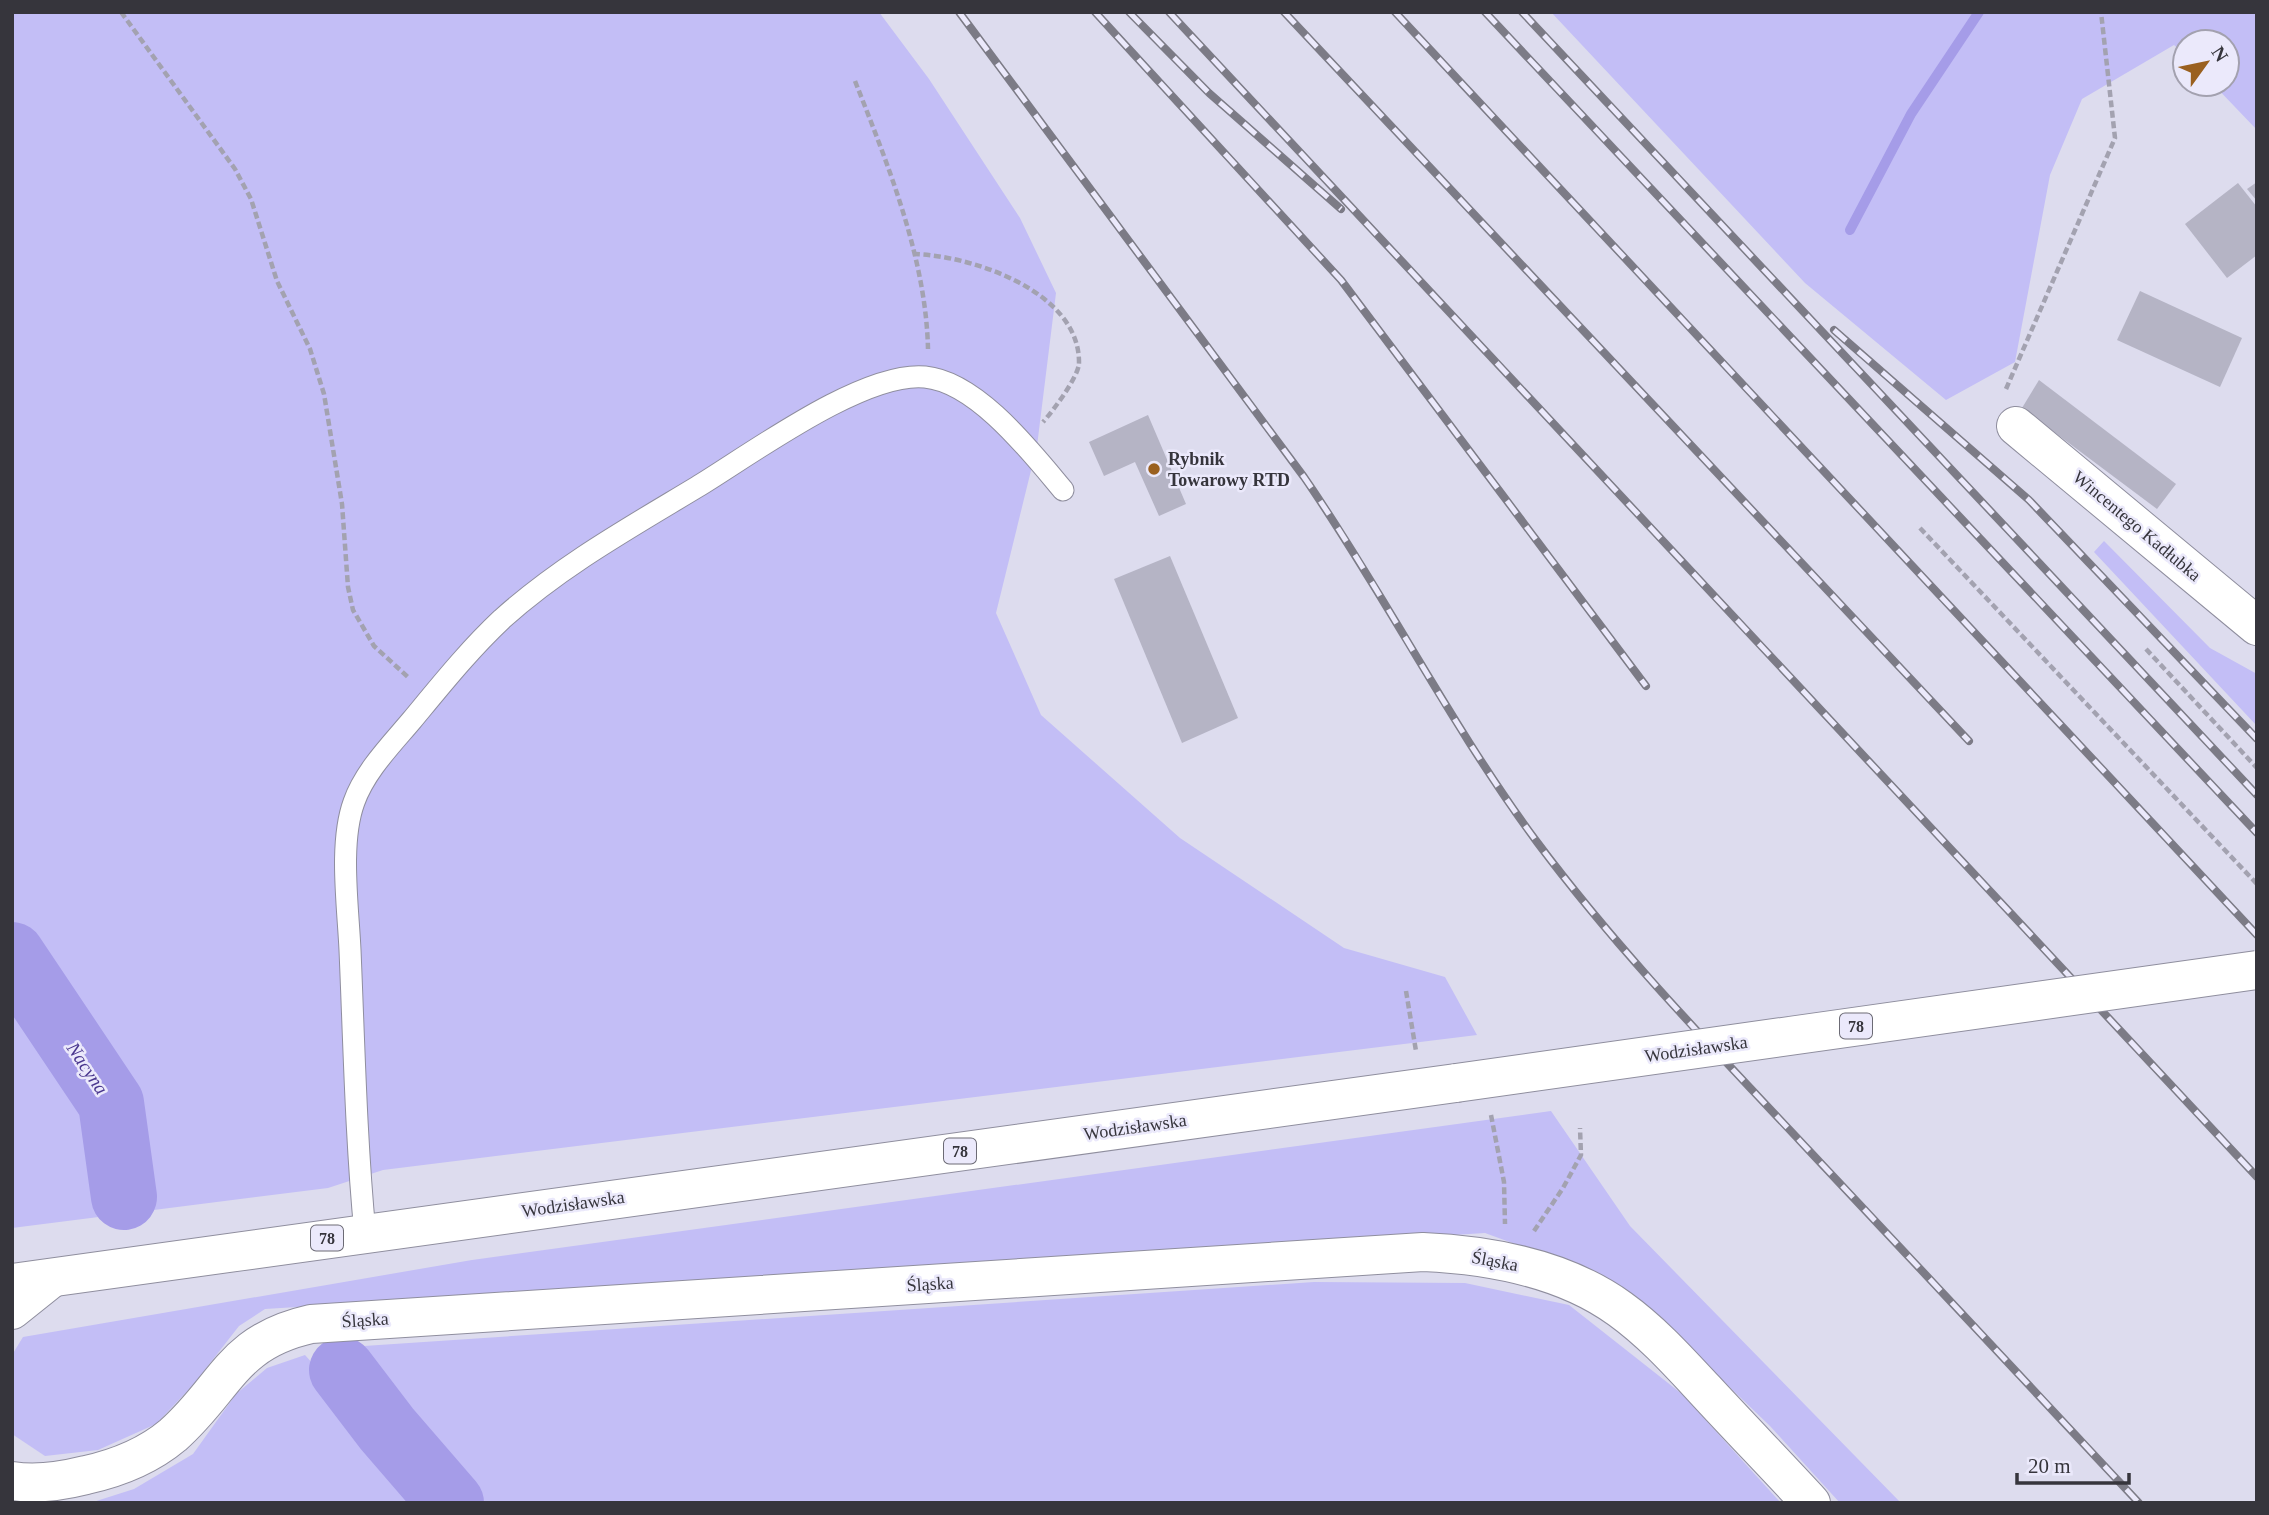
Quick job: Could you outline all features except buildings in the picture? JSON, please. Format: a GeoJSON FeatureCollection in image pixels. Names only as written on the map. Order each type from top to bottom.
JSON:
{"type":"FeatureCollection","features":[{"type":"Feature","properties":{"kind":"street","name":"Wincentego Kadłubka"},"geometry":{"type":"LineString","coordinates":[[2016,426],[2257,626]]}},
{"type":"Feature","properties":{"kind":"street","name":"Wodzisławska"},"geometry":{"type":"LineString","coordinates":[[12,1283],[2257,970]]}},
{"type":"Feature","properties":{"kind":"street","name":"Śląska"},"geometry":{"type":"LineString","coordinates":[[12,1481],[40,1483],[74,1478],[140,1457],[179,1429],[255,1345],[282,1332],[320,1323],[1405,1252],[1447,1252],[1506,1263],[1557,1277],[1620,1308],[1658,1340],[1811,1503]]}},
{"type":"Feature","properties":{"kind":"street"},"geometry":{"type":"LineString","coordinates":[[12,1310],[52,1278]]}},
{"type":"Feature","properties":{"kind":"lane"},"geometry":{"type":"LineString","coordinates":[[365,1233],[348,894],[350,816],[359,789],[368,775],[433,694],[502,619],[587,553],[799,423],[901,378],[925,377],[949,383],[959,389],[1023,443],[1063,490]]}},
{"type":"Feature","properties":{"kind":"path"},"geometry":{"type":"LineString","coordinates":[[121,12],[235,169],[251,199],[277,281],[310,349],[324,394],[342,504],[348,587],[353,610],[380,653],[396,669],[433,694]]}},
{"type":"Feature","properties":{"kind":"path"},"geometry":{"type":"LineString","coordinates":[[2016,426],[2019,422],[2004,394],[2115,138],[2101,12]]}},
{"type":"Feature","properties":{"kind":"path"},"geometry":{"type":"LineString","coordinates":[[855,81],[899,202],[913,254],[927,326],[925,377]]}},
{"type":"Feature","properties":{"kind":"path"},"geometry":{"type":"LineString","coordinates":[[913,254],[940,254],[986,268],[1026,287],[1052,305],[1065,319],[1078,354],[1077,371],[1046,419],[1023,443]]}},
{"type":"Feature","properties":{"kind":"path"},"geometry":{"type":"LineString","coordinates":[[1920,528],[2257,884]]}},
{"type":"Feature","properties":{"kind":"path"},"geometry":{"type":"LineString","coordinates":[[2146,649],[2257,768]]}},
{"type":"Feature","properties":{"kind":"path"},"geometry":{"type":"LineString","coordinates":[[1406,991],[1418,1059]]}},
{"type":"Feature","properties":{"kind":"path"},"geometry":{"type":"LineString","coordinates":[[1489,1107],[1504,1182]]}},
{"type":"Feature","properties":{"kind":"path"},"geometry":{"type":"LineString","coordinates":[[1506,1263],[1533,1233],[1563,1188],[1581,1155],[1580,1128]]}},
{"type":"Feature","properties":{"kind":"shaded area"},"geometry":{"type":"Polygon","coordinates":[[[12,12],[879,12],[929,79],[1020,218],[1056,293],[1037,446],[996,613],[1041,715],[1180,838],[1344,948],[1445,977],[1477,1035],[383,1170],[328,1188],[12,1228],[12,12]]]}},
{"type":"Feature","properties":{"kind":"shaded area"},"geometry":{"type":"Polygon","coordinates":[[[1551,12],[2257,12],[2257,130],[2226,98],[2241,98],[2241,28],[2171,28],[2171,47],[2082,99],[2050,175],[2015,362],[1946,400],[1805,283],[1551,12]]]}},
{"type":"Feature","properties":{"kind":"shaded area"},"geometry":{"type":"Polygon","coordinates":[[[2104,541],[2210,648],[2257,674],[2257,726],[2094,552],[2104,541]]]}},
{"type":"Feature","properties":{"kind":"shaded area"},"geometry":{"type":"Polygon","coordinates":[[[1551,1111],[1630,1226],[1901,1503],[1840,1503],[1770,1426],[1662,1322],[1564,1262],[1485,1233],[265,1309],[239,1326],[193,1385],[156,1424],[98,1450],[45,1456],[12,1434],[12,1355],[23,1337],[472,1260],[1551,1111]]]}},
{"type":"Feature","properties":{"kind":"shaded area"},"geometry":{"type":"Polygon","coordinates":[[[1314,1282],[1465,1283],[1569,1305],[1682,1394],[1781,1503],[470,1503],[456,1495],[462,1489],[405,1428],[346,1352],[364,1346],[1314,1282]]]}},
{"type":"Feature","properties":{"kind":"shaded area"},"geometry":{"type":"Polygon","coordinates":[[[305,1355],[438,1503],[90,1503],[134,1489],[193,1454],[236,1394],[267,1368],[305,1355]]]}},
{"type":"Feature","properties":{"kind":"waterway"},"geometry":{"type":"LineString","coordinates":[[1850,230],[1911,114],[1979,12]]}},
{"type":"Feature","properties":{"kind":"waterway","name":"Nacyna"},"geometry":{"type":"LineString","coordinates":[[12,955],[111,1103],[124,1197]]}},
{"type":"Feature","properties":{"kind":"waterway","name":"Nacyna"},"geometry":{"type":"LineString","coordinates":[[342,1370],[387,1429],[451,1503]]}},
{"type":"Feature","properties":{"kind":"railway"},"geometry":{"type":"LineString","coordinates":[[959,12],[1304,477],[1476,753],[1568,882],[1699,1033],[2139,1503]]}},
{"type":"Feature","properties":{"kind":"railway"},"geometry":{"type":"LineString","coordinates":[[1095,12],[1341,280],[1646,686]]}},
{"type":"Feature","properties":{"kind":"railway"},"geometry":{"type":"LineString","coordinates":[[1129,12],[1209,93],[1341,209]]}},
{"type":"Feature","properties":{"kind":"railway"},"geometry":{"type":"LineString","coordinates":[[1169,12],[2257,1177]]}},
{"type":"Feature","properties":{"kind":"railway"},"geometry":{"type":"LineString","coordinates":[[1284,12],[1969,741]]}},
{"type":"Feature","properties":{"kind":"railway"},"geometry":{"type":"LineString","coordinates":[[1395,12],[2257,935]]}},
{"type":"Feature","properties":{"kind":"railway"},"geometry":{"type":"LineString","coordinates":[[1485,12],[2257,833]]}},
{"type":"Feature","properties":{"kind":"railway"},"geometry":{"type":"LineString","coordinates":[[1522,12],[2257,795]]}},
{"type":"Feature","properties":{"kind":"railway"},"geometry":{"type":"LineString","coordinates":[[1834,330],[2029,500],[2257,739]]}},
{"type":"Feature","properties":{"kind":"place","name":"Rybnik Towarowy RTD"},"geometry":{"type":"Point","coordinates":[1154,469]}}]}
